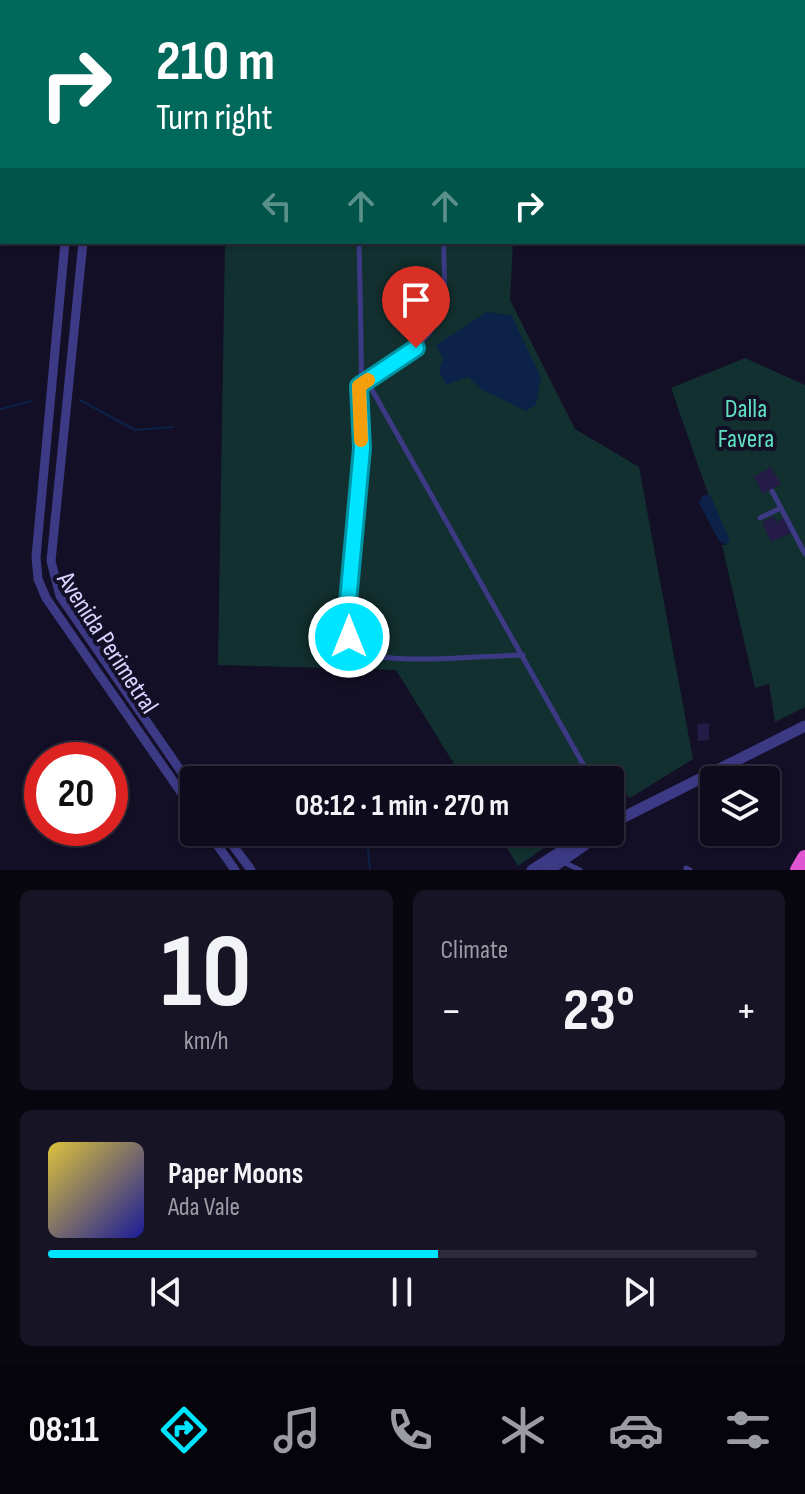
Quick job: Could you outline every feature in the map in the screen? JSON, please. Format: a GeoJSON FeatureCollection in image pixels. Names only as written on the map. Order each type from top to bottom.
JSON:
{"type":"FeatureCollection","features":[{"type":"Feature","properties":{"kind":"highway"},"geometry":{"type":"LineString","coordinates":[[798,870],[805,858]]}},
{"type":"Feature","properties":{"kind":"street","name":"Avenida Perimetral"},"geometry":{"type":"LineString","coordinates":[[65,244],[36,557],[38,579],[46,598],[180,791]]}},
{"type":"Feature","properties":{"kind":"street","name":"Avenida Perimetral"},"geometry":{"type":"LineString","coordinates":[[83,244],[51,561],[54,578],[60,596],[180,770]]}},
{"type":"Feature","properties":{"kind":"street"},"geometry":{"type":"LineString","coordinates":[[624,818],[805,726]]}},
{"type":"Feature","properties":{"kind":"street"},"geometry":{"type":"LineString","coordinates":[[218,846],[235,870]]}},
{"type":"Feature","properties":{"kind":"street"},"geometry":{"type":"LineString","coordinates":[[233,846],[251,870]]}},
{"type":"Feature","properties":{"kind":"street"},"geometry":{"type":"LineString","coordinates":[[532,870],[569,846]]}},
{"type":"Feature","properties":{"kind":"street"},"geometry":{"type":"LineString","coordinates":[[549,870],[583,846]]}},
{"type":"Feature","properties":{"kind":"lane"},"geometry":{"type":"LineString","coordinates":[[359,244],[362,448],[348,602],[349,637],[360,650],[373,656],[396,659],[523,655]]}},
{"type":"Feature","properties":{"kind":"lane"},"geometry":{"type":"LineString","coordinates":[[359,386],[416,348],[430,331],[442,306],[444,244]]}},
{"type":"Feature","properties":{"kind":"lane"},"geometry":{"type":"LineString","coordinates":[[367,381],[584,766]]}},
{"type":"Feature","properties":{"kind":"lane"},"geometry":{"type":"LineString","coordinates":[[772,491],[805,554]]}},
{"type":"Feature","properties":{"kind":"lane"},"geometry":{"type":"LineString","coordinates":[[760,518],[781,508]]}},
{"type":"Feature","properties":{"kind":"lane"},"geometry":{"type":"LineString","coordinates":[[562,861],[580,870]]}},
{"type":"Feature","properties":{"kind":"green space"},"geometry":{"type":"Polygon","coordinates":[[[225,244],[513,244],[510,300],[575,429],[639,467],[693,759],[630,798],[624,793],[624,766],[455,766],[396,670],[218,665],[225,244]]]}},
{"type":"Feature","properties":{"kind":"green space","name":"Dalla Favera"},"geometry":{"type":"Polygon","coordinates":[[[745,358],[805,385],[805,707],[775,722],[769,684],[755,688],[722,545],[726,545],[671,388],[745,358]]]}},
{"type":"Feature","properties":{"kind":"green space"},"geometry":{"type":"Polygon","coordinates":[[[506,846],[547,846],[518,866],[506,846]]]}},
{"type":"Feature","properties":{"kind":"water"},"geometry":{"type":"Polygon","coordinates":[[[487,312],[511,315],[541,377],[536,405],[526,411],[482,390],[468,377],[446,385],[439,371],[443,359],[436,345],[487,312]]]}},
{"type":"Feature","properties":{"kind":"water"},"geometry":{"type":"Polygon","coordinates":[[[703,495],[710,495],[730,540],[726,545],[719,541],[699,503],[703,495]]]}},
{"type":"Feature","properties":{"kind":"building"},"geometry":{"type":"Polygon","coordinates":[[[771,467],[781,484],[763,494],[754,477],[771,467]]]}},
{"type":"Feature","properties":{"kind":"building"},"geometry":{"type":"Polygon","coordinates":[[[774,516],[776,522],[784,518],[791,533],[771,542],[762,522],[774,516]]]}},
{"type":"Feature","properties":{"kind":"building"},"geometry":{"type":"Polygon","coordinates":[[[709,723],[709,740],[698,741],[697,724],[709,723]]]}},
{"type":"Feature","properties":{"kind":"waterway"},"geometry":{"type":"LineString","coordinates":[[80,400],[135,430],[173,427]]}},
{"type":"Feature","properties":{"kind":"waterway"},"geometry":{"type":"LineString","coordinates":[[0,409],[32,401]]}},
{"type":"Feature","properties":{"kind":"waterway"},"geometry":{"type":"LineString","coordinates":[[368,849],[370,870]]}},
{"type":"Feature","properties":{"kind":"slow traffic"},"geometry":{"type":"LineString","coordinates":[[361,440],[359,386],[368,380]]}},
{"type":"Feature","properties":{"kind":"route"},"geometry":{"type":"LineString","coordinates":[[349,637],[348,602],[362,448],[359,386],[416,348]]}}]}
